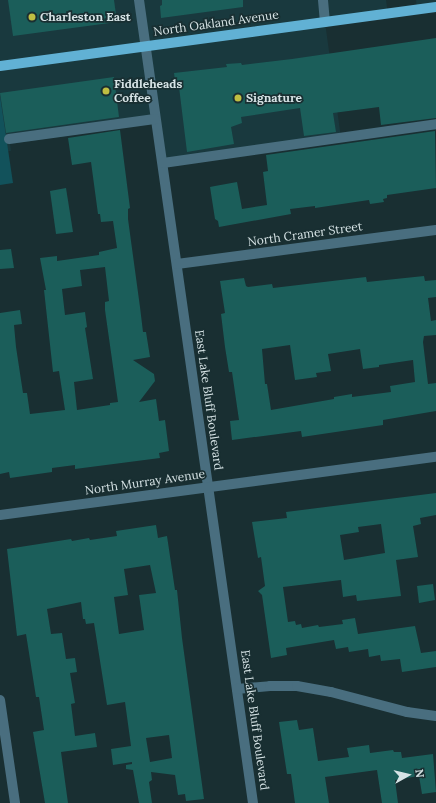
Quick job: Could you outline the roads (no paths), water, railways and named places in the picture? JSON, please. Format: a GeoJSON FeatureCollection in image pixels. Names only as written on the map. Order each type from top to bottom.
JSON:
{"type":"FeatureCollection","features":[{"type":"Feature","properties":{"kind":"main road","name":"North Oakland Avenue"},"geometry":{"type":"LineString","coordinates":[[0,66],[436,7]]}},
{"type":"Feature","properties":{"kind":"street","name":"East Lake Bluff Boulevard"},"geometry":{"type":"LineString","coordinates":[[139,0],[253,803]]}},
{"type":"Feature","properties":{"kind":"street"},"geometry":{"type":"LineString","coordinates":[[323,0],[325,22]]}},
{"type":"Feature","properties":{"kind":"street"},"geometry":{"type":"LineString","coordinates":[[9,139],[155,119]]}},
{"type":"Feature","properties":{"kind":"street"},"geometry":{"type":"LineString","coordinates":[[163,163],[436,124]]}},
{"type":"Feature","properties":{"kind":"street","name":"North Cramer Street"},"geometry":{"type":"LineString","coordinates":[[177,264],[436,230]]}},
{"type":"Feature","properties":{"kind":"street","name":"North Murray Avenue"},"geometry":{"type":"LineString","coordinates":[[0,515],[436,457]]}},
{"type":"Feature","properties":{"kind":"street"},"geometry":{"type":"LineString","coordinates":[[237,689],[270,686],[297,686],[331,692],[408,712],[436,716]]}},
{"type":"Feature","properties":{"kind":"street"},"geometry":{"type":"LineString","coordinates":[[0,700],[14,803]]}},
{"type":"Feature","properties":{"kind":"place","name":"Charleston East"},"geometry":{"type":"Point","coordinates":[32,17]}},
{"type":"Feature","properties":{"kind":"place","name":"Fiddleheads Coffee"},"geometry":{"type":"Point","coordinates":[106,91]}},
{"type":"Feature","properties":{"kind":"place","name":"Signature"},"geometry":{"type":"Point","coordinates":[238,98]}}]}
